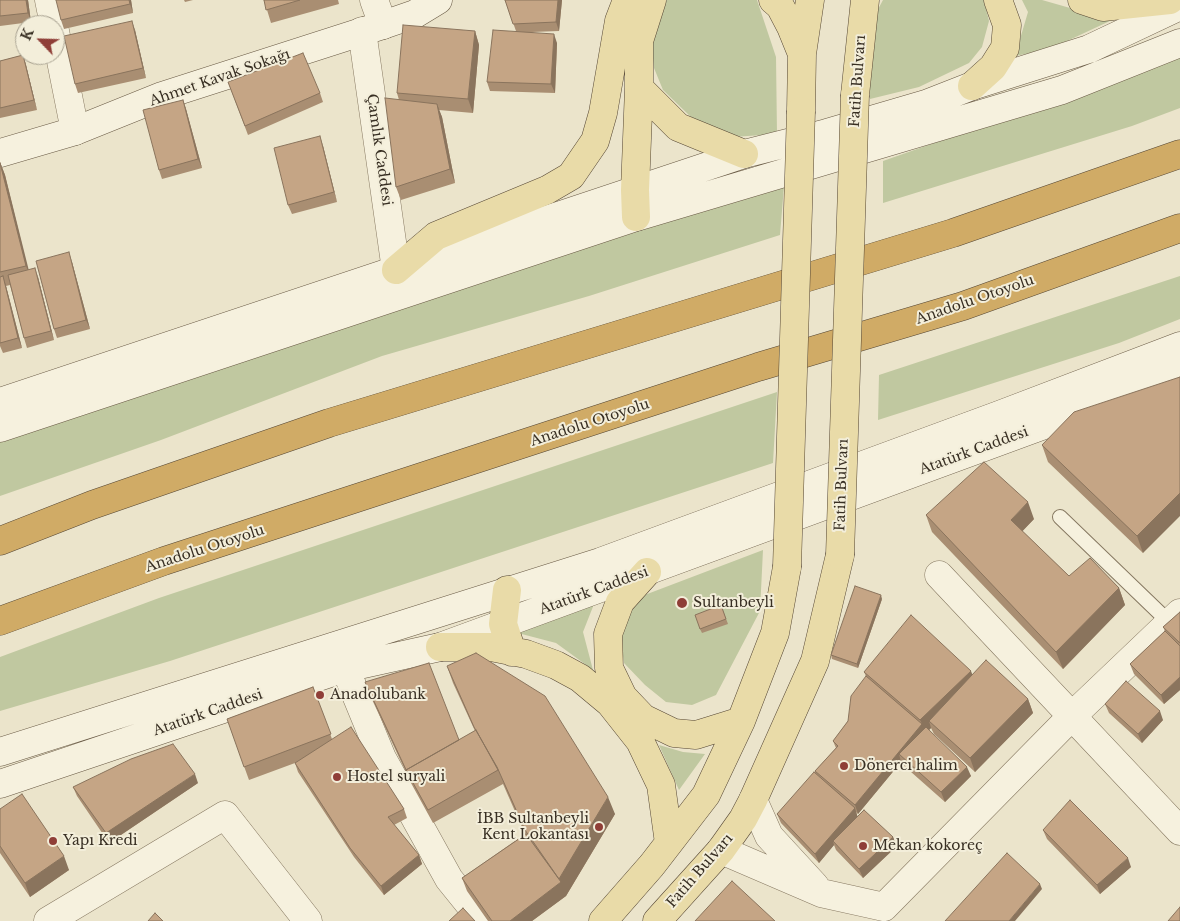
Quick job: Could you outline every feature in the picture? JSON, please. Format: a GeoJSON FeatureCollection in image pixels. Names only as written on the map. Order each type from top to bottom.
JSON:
{"type":"FeatureCollection","features":[{"type":"Feature","properties":{"kind":"highway"},"geometry":{"type":"LineString","coordinates":[[0,541],[92,505],[329,423],[953,233],[1180,154]]}},
{"type":"Feature","properties":{"kind":"highway","name":"Anadolu Otoyolu"},"geometry":{"type":"LineString","coordinates":[[0,621],[164,561],[758,367],[963,306],[1180,228]]}},
{"type":"Feature","properties":{"kind":"main road"},"geometry":{"type":"LineString","coordinates":[[396,270],[436,236],[547,190],[571,176],[595,142],[603,113],[620,21],[628,0]]}},
{"type":"Feature","properties":{"kind":"main road"},"geometry":{"type":"LineString","coordinates":[[635,203],[640,88],[639,41],[652,0]]}},
{"type":"Feature","properties":{"kind":"main road"},"geometry":{"type":"LineString","coordinates":[[773,0],[780,6],[802,54]]}},
{"type":"Feature","properties":{"kind":"main road"},"geometry":{"type":"LineString","coordinates":[[603,921],[669,843],[706,795],[741,721],[775,633],[787,567],[802,54],[810,0]]}},
{"type":"Feature","properties":{"kind":"main road"},"geometry":{"type":"LineString","coordinates":[[972,86],[994,67],[1005,48],[1007,25],[998,0]]}},
{"type":"Feature","properties":{"kind":"main road"},"geometry":{"type":"LineString","coordinates":[[1082,0],[1103,7],[1170,0]]}},
{"type":"Feature","properties":{"kind":"main road","name":"Fatih Bulvarı"},"geometry":{"type":"LineString","coordinates":[[657,921],[721,850],[743,819],[753,800],[815,661],[840,555],[855,95],[865,2]]}},
{"type":"Feature","properties":{"kind":"main road"},"geometry":{"type":"LineString","coordinates":[[640,88],[678,127],[744,154]]}},
{"type":"Feature","properties":{"kind":"main road"},"geometry":{"type":"LineString","coordinates":[[647,572],[620,602],[608,634],[609,668],[624,697],[643,718],[674,733],[696,735],[741,721]]}},
{"type":"Feature","properties":{"kind":"main road"},"geometry":{"type":"LineString","coordinates":[[507,590],[503,624],[512,652]]}},
{"type":"Feature","properties":{"kind":"main road"},"geometry":{"type":"LineString","coordinates":[[440,647],[491,648],[556,665],[580,678],[610,703],[640,741],[661,785],[669,843]]}},
{"type":"Feature","properties":{"kind":"street"},"geometry":{"type":"LineString","coordinates":[[49,0],[52,15]]}},
{"type":"Feature","properties":{"kind":"street","name":"Çamlık Caddesi"},"geometry":{"type":"LineString","coordinates":[[374,0],[373,28],[396,270]]}},
{"type":"Feature","properties":{"kind":"street","name":"Ahmet Kavak Sokağı"},"geometry":{"type":"LineString","coordinates":[[0,153],[75,131],[162,96],[415,14],[438,0]]}},
{"type":"Feature","properties":{"kind":"street"},"geometry":{"type":"LineString","coordinates":[[0,428],[635,203],[744,154],[908,109],[972,86],[1089,49],[1180,6]]}},
{"type":"Feature","properties":{"kind":"street"},"geometry":{"type":"LineString","coordinates":[[0,402],[467,248],[1062,90],[1180,43]]}},
{"type":"Feature","properties":{"kind":"street"},"geometry":{"type":"LineString","coordinates":[[62,65],[75,131]]}},
{"type":"Feature","properties":{"kind":"street","name":"Atatürk Caddesi"},"geometry":{"type":"LineString","coordinates":[[0,752],[618,555],[990,419],[1180,346]]}},
{"type":"Feature","properties":{"kind":"street","name":"Atatürk Caddesi"},"geometry":{"type":"LineString","coordinates":[[0,784],[345,668],[440,647],[1180,375]]}},
{"type":"Feature","properties":{"kind":"street"},"geometry":{"type":"LineString","coordinates":[[939,575],[1180,831]]}},
{"type":"Feature","properties":{"kind":"street"},"geometry":{"type":"LineString","coordinates":[[721,850],[821,893],[884,907],[1073,716],[1175,618]]}},
{"type":"Feature","properties":{"kind":"street"},"geometry":{"type":"LineString","coordinates":[[345,668],[382,758],[449,879],[483,921]]}},
{"type":"Feature","properties":{"kind":"street"},"geometry":{"type":"LineString","coordinates":[[753,800],[769,836],[821,893]]}},
{"type":"Feature","properties":{"kind":"street"},"geometry":{"type":"LineString","coordinates":[[48,921],[225,815],[308,921]]}},
{"type":"Feature","properties":{"kind":"lane"},"geometry":{"type":"LineString","coordinates":[[1060,517],[1175,618]]}},
{"type":"Feature","properties":{"kind":"green space"},"geometry":{"type":"Polygon","coordinates":[[[667,0],[757,0],[776,57],[777,134],[733,137],[693,119],[663,90],[654,68],[651,38],[662,5],[667,0]]]}},
{"type":"Feature","properties":{"kind":"green space"},"geometry":{"type":"Polygon","coordinates":[[[883,0],[984,0],[989,21],[982,47],[969,63],[919,87],[870,99],[869,26],[883,0]]]}},
{"type":"Feature","properties":{"kind":"green space"},"geometry":{"type":"Polygon","coordinates":[[[1022,0],[1042,0],[1112,20],[1050,49],[1015,56],[1028,12],[1022,0]]]}},
{"type":"Feature","properties":{"kind":"green space"},"geometry":{"type":"Polygon","coordinates":[[[1180,54],[1180,108],[1132,126],[883,203],[883,161],[1079,92],[1180,54]]]}},
{"type":"Feature","properties":{"kind":"green space"},"geometry":{"type":"Polygon","coordinates":[[[784,186],[780,235],[589,296],[382,356],[161,440],[0,496],[0,440],[382,316],[571,248],[784,186]]]}},
{"type":"Feature","properties":{"kind":"green space"},"geometry":{"type":"Polygon","coordinates":[[[1180,276],[1180,319],[1119,343],[878,420],[879,375],[1180,276]]]}},
{"type":"Feature","properties":{"kind":"green space"},"geometry":{"type":"Polygon","coordinates":[[[777,392],[773,463],[170,661],[0,711],[0,657],[159,598],[777,392]]]}},
{"type":"Feature","properties":{"kind":"green space"},"geometry":{"type":"Polygon","coordinates":[[[763,550],[760,611],[716,695],[692,705],[666,702],[645,685],[624,663],[621,642],[625,620],[642,596],[763,550]]]}},
{"type":"Feature","properties":{"kind":"green space"},"geometry":{"type":"Polygon","coordinates":[[[596,599],[583,632],[593,670],[556,643],[514,632],[596,599]]]}},
{"type":"Feature","properties":{"kind":"green space"},"geometry":{"type":"Polygon","coordinates":[[[659,745],[683,752],[705,754],[679,790],[659,745]]]}},
{"type":"Feature","properties":{"kind":"building"},"geometry":{"type":"Polygon","coordinates":[[[0,0],[26,0],[28,13],[0,16],[0,0]]]}},
{"type":"Feature","properties":{"kind":"building"},"geometry":{"type":"Polygon","coordinates":[[[56,0],[129,0],[130,4],[65,19],[65,15],[60,15],[56,0]]]}},
{"type":"Feature","properties":{"kind":"building"},"geometry":{"type":"Polygon","coordinates":[[[264,0],[300,0],[266,10],[264,0]]]}},
{"type":"Feature","properties":{"kind":"building"},"geometry":{"type":"Polygon","coordinates":[[[505,0],[558,0],[556,22],[513,24],[505,0]]]}},
{"type":"Feature","properties":{"kind":"building"},"geometry":{"type":"Polygon","coordinates":[[[132,21],[143,68],[75,84],[65,36],[132,21]]]}},
{"type":"Feature","properties":{"kind":"building"},"geometry":{"type":"Polygon","coordinates":[[[403,25],[475,31],[468,99],[397,93],[403,25]]]}},
{"type":"Feature","properties":{"kind":"building"},"geometry":{"type":"Polygon","coordinates":[[[493,30],[554,34],[551,84],[487,82],[493,30]]]}},
{"type":"Feature","properties":{"kind":"building"},"geometry":{"type":"Polygon","coordinates":[[[303,53],[320,93],[245,126],[228,82],[303,53]]]}},
{"type":"Feature","properties":{"kind":"building"},"geometry":{"type":"Polygon","coordinates":[[[15,57],[15,65],[25,65],[34,100],[0,108],[0,61],[15,57]]]}},
{"type":"Feature","properties":{"kind":"building"},"geometry":{"type":"Polygon","coordinates":[[[385,98],[437,104],[450,169],[396,187],[385,98]]]}},
{"type":"Feature","properties":{"kind":"building"},"geometry":{"type":"Polygon","coordinates":[[[183,100],[198,159],[159,170],[143,110],[183,100]]]}},
{"type":"Feature","properties":{"kind":"building"},"geometry":{"type":"Polygon","coordinates":[[[320,136],[334,192],[288,205],[274,148],[320,136]]]}},
{"type":"Feature","properties":{"kind":"building"},"geometry":{"type":"Polygon","coordinates":[[[0,163],[26,266],[0,272],[0,163]]]}},
{"type":"Feature","properties":{"kind":"building"},"geometry":{"type":"Polygon","coordinates":[[[69,252],[86,320],[54,329],[36,261],[69,252]]]}},
{"type":"Feature","properties":{"kind":"building"},"geometry":{"type":"Polygon","coordinates":[[[35,268],[51,331],[24,338],[8,275],[35,268]]]}},
{"type":"Feature","properties":{"kind":"building"},"geometry":{"type":"Polygon","coordinates":[[[3,276],[18,338],[0,343],[0,277],[3,276]]]}},
{"type":"Feature","properties":{"kind":"building"},"geometry":{"type":"Polygon","coordinates":[[[1180,377],[1180,493],[1137,536],[1042,445],[1074,412],[1180,377]]]}},
{"type":"Feature","properties":{"kind":"building"},"geometry":{"type":"Polygon","coordinates":[[[984,462],[1028,502],[1011,520],[1069,576],[1090,558],[1119,588],[1056,652],[926,515],[984,462]]]}},
{"type":"Feature","properties":{"kind":"building"},"geometry":{"type":"Polygon","coordinates":[[[855,586],[881,595],[857,664],[831,655],[855,586]]]}},
{"type":"Feature","properties":{"kind":"building"},"geometry":{"type":"Polygon","coordinates":[[[721,605],[726,619],[700,629],[695,615],[721,605]]]}},
{"type":"Feature","properties":{"kind":"building"},"geometry":{"type":"Polygon","coordinates":[[[1180,612],[1180,643],[1163,627],[1180,612]]]}},
{"type":"Feature","properties":{"kind":"building"},"geometry":{"type":"Polygon","coordinates":[[[911,615],[971,671],[920,720],[864,672],[911,615]]]}},
{"type":"Feature","properties":{"kind":"building"},"geometry":{"type":"Polygon","coordinates":[[[1165,631],[1180,646],[1180,677],[1161,695],[1130,664],[1165,631]]]}},
{"type":"Feature","properties":{"kind":"building"},"geometry":{"type":"Polygon","coordinates":[[[476,653],[545,696],[608,797],[559,879],[525,830],[497,767],[474,727],[447,666],[476,653]]]}},
{"type":"Feature","properties":{"kind":"building"},"geometry":{"type":"Polygon","coordinates":[[[986,660],[1028,699],[970,758],[929,721],[986,660]]]}},
{"type":"Feature","properties":{"kind":"building"},"geometry":{"type":"Polygon","coordinates":[[[429,663],[459,740],[406,770],[365,682],[429,663]]]}},
{"type":"Feature","properties":{"kind":"building"},"geometry":{"type":"Polygon","coordinates":[[[866,676],[922,724],[855,805],[815,771],[838,746],[833,741],[848,721],[851,696],[866,676]]]}},
{"type":"Feature","properties":{"kind":"building"},"geometry":{"type":"Polygon","coordinates":[[[1126,681],[1160,711],[1138,734],[1105,704],[1126,681]]]}},
{"type":"Feature","properties":{"kind":"building"},"geometry":{"type":"Polygon","coordinates":[[[313,687],[331,734],[244,767],[227,719],[313,687]]]}},
{"type":"Feature","properties":{"kind":"building"},"geometry":{"type":"Polygon","coordinates":[[[351,727],[404,809],[388,817],[419,855],[381,886],[350,848],[295,763],[351,727]]]}},
{"type":"Feature","properties":{"kind":"building"},"geometry":{"type":"Polygon","coordinates":[[[926,727],[967,767],[941,792],[899,754],[926,727]]]}},
{"type":"Feature","properties":{"kind":"building"},"geometry":{"type":"Polygon","coordinates":[[[476,730],[498,770],[428,810],[406,770],[476,730]]]}},
{"type":"Feature","properties":{"kind":"building"},"geometry":{"type":"Polygon","coordinates":[[[173,744],[195,774],[106,833],[73,787],[131,759],[173,744]]]}},
{"type":"Feature","properties":{"kind":"building"},"geometry":{"type":"Polygon","coordinates":[[[814,772],[855,808],[815,854],[777,814],[814,772]]]}},
{"type":"Feature","properties":{"kind":"building"},"geometry":{"type":"Polygon","coordinates":[[[22,794],[64,856],[25,883],[0,846],[0,809],[22,794]]]}},
{"type":"Feature","properties":{"kind":"building"},"geometry":{"type":"Polygon","coordinates":[[[1070,800],[1128,858],[1097,885],[1043,830],[1070,800]]]}},
{"type":"Feature","properties":{"kind":"building"},"geometry":{"type":"Polygon","coordinates":[[[864,810],[893,837],[859,869],[833,841],[864,810]]]}},
{"type":"Feature","properties":{"kind":"building"},"geometry":{"type":"Polygon","coordinates":[[[526,834],[561,882],[510,921],[492,921],[462,878],[526,834]]]}},
{"type":"Feature","properties":{"kind":"building"},"geometry":{"type":"Polygon","coordinates":[[[1007,853],[1040,884],[1009,921],[945,921],[1007,853]]]}},
{"type":"Feature","properties":{"kind":"building"},"geometry":{"type":"Polygon","coordinates":[[[732,881],[775,921],[695,921],[732,881]]]}},
{"type":"Feature","properties":{"kind":"building"},"geometry":{"type":"Polygon","coordinates":[[[1180,907],[1180,921],[1168,921],[1180,907]]]}},
{"type":"Feature","properties":{"kind":"building"},"geometry":{"type":"Polygon","coordinates":[[[463,908],[475,921],[449,921],[463,908]]]}},
{"type":"Feature","properties":{"kind":"building"},"geometry":{"type":"Polygon","coordinates":[[[155,913],[163,921],[148,921],[155,913]]]}},
{"type":"Feature","properties":{"kind":"place","name":"Sultanbeyli"},"geometry":{"type":"Point","coordinates":[682,603]}},
{"type":"Feature","properties":{"kind":"place","name":"Anadolubank"},"geometry":{"type":"Point","coordinates":[320,695]}},
{"type":"Feature","properties":{"kind":"place","name":"Dönerci halim"},"geometry":{"type":"Point","coordinates":[844,766]}},
{"type":"Feature","properties":{"kind":"place","name":"Hostel suryali"},"geometry":{"type":"Point","coordinates":[337,777]}},
{"type":"Feature","properties":{"kind":"place","name":"İBB Sultanbeyli Kent Lokantası"},"geometry":{"type":"Point","coordinates":[599,827]}},
{"type":"Feature","properties":{"kind":"place","name":"Yapı Kredi"},"geometry":{"type":"Point","coordinates":[53,841]}},
{"type":"Feature","properties":{"kind":"place","name":"Mekan kokoreç"},"geometry":{"type":"Point","coordinates":[863,846]}}]}
